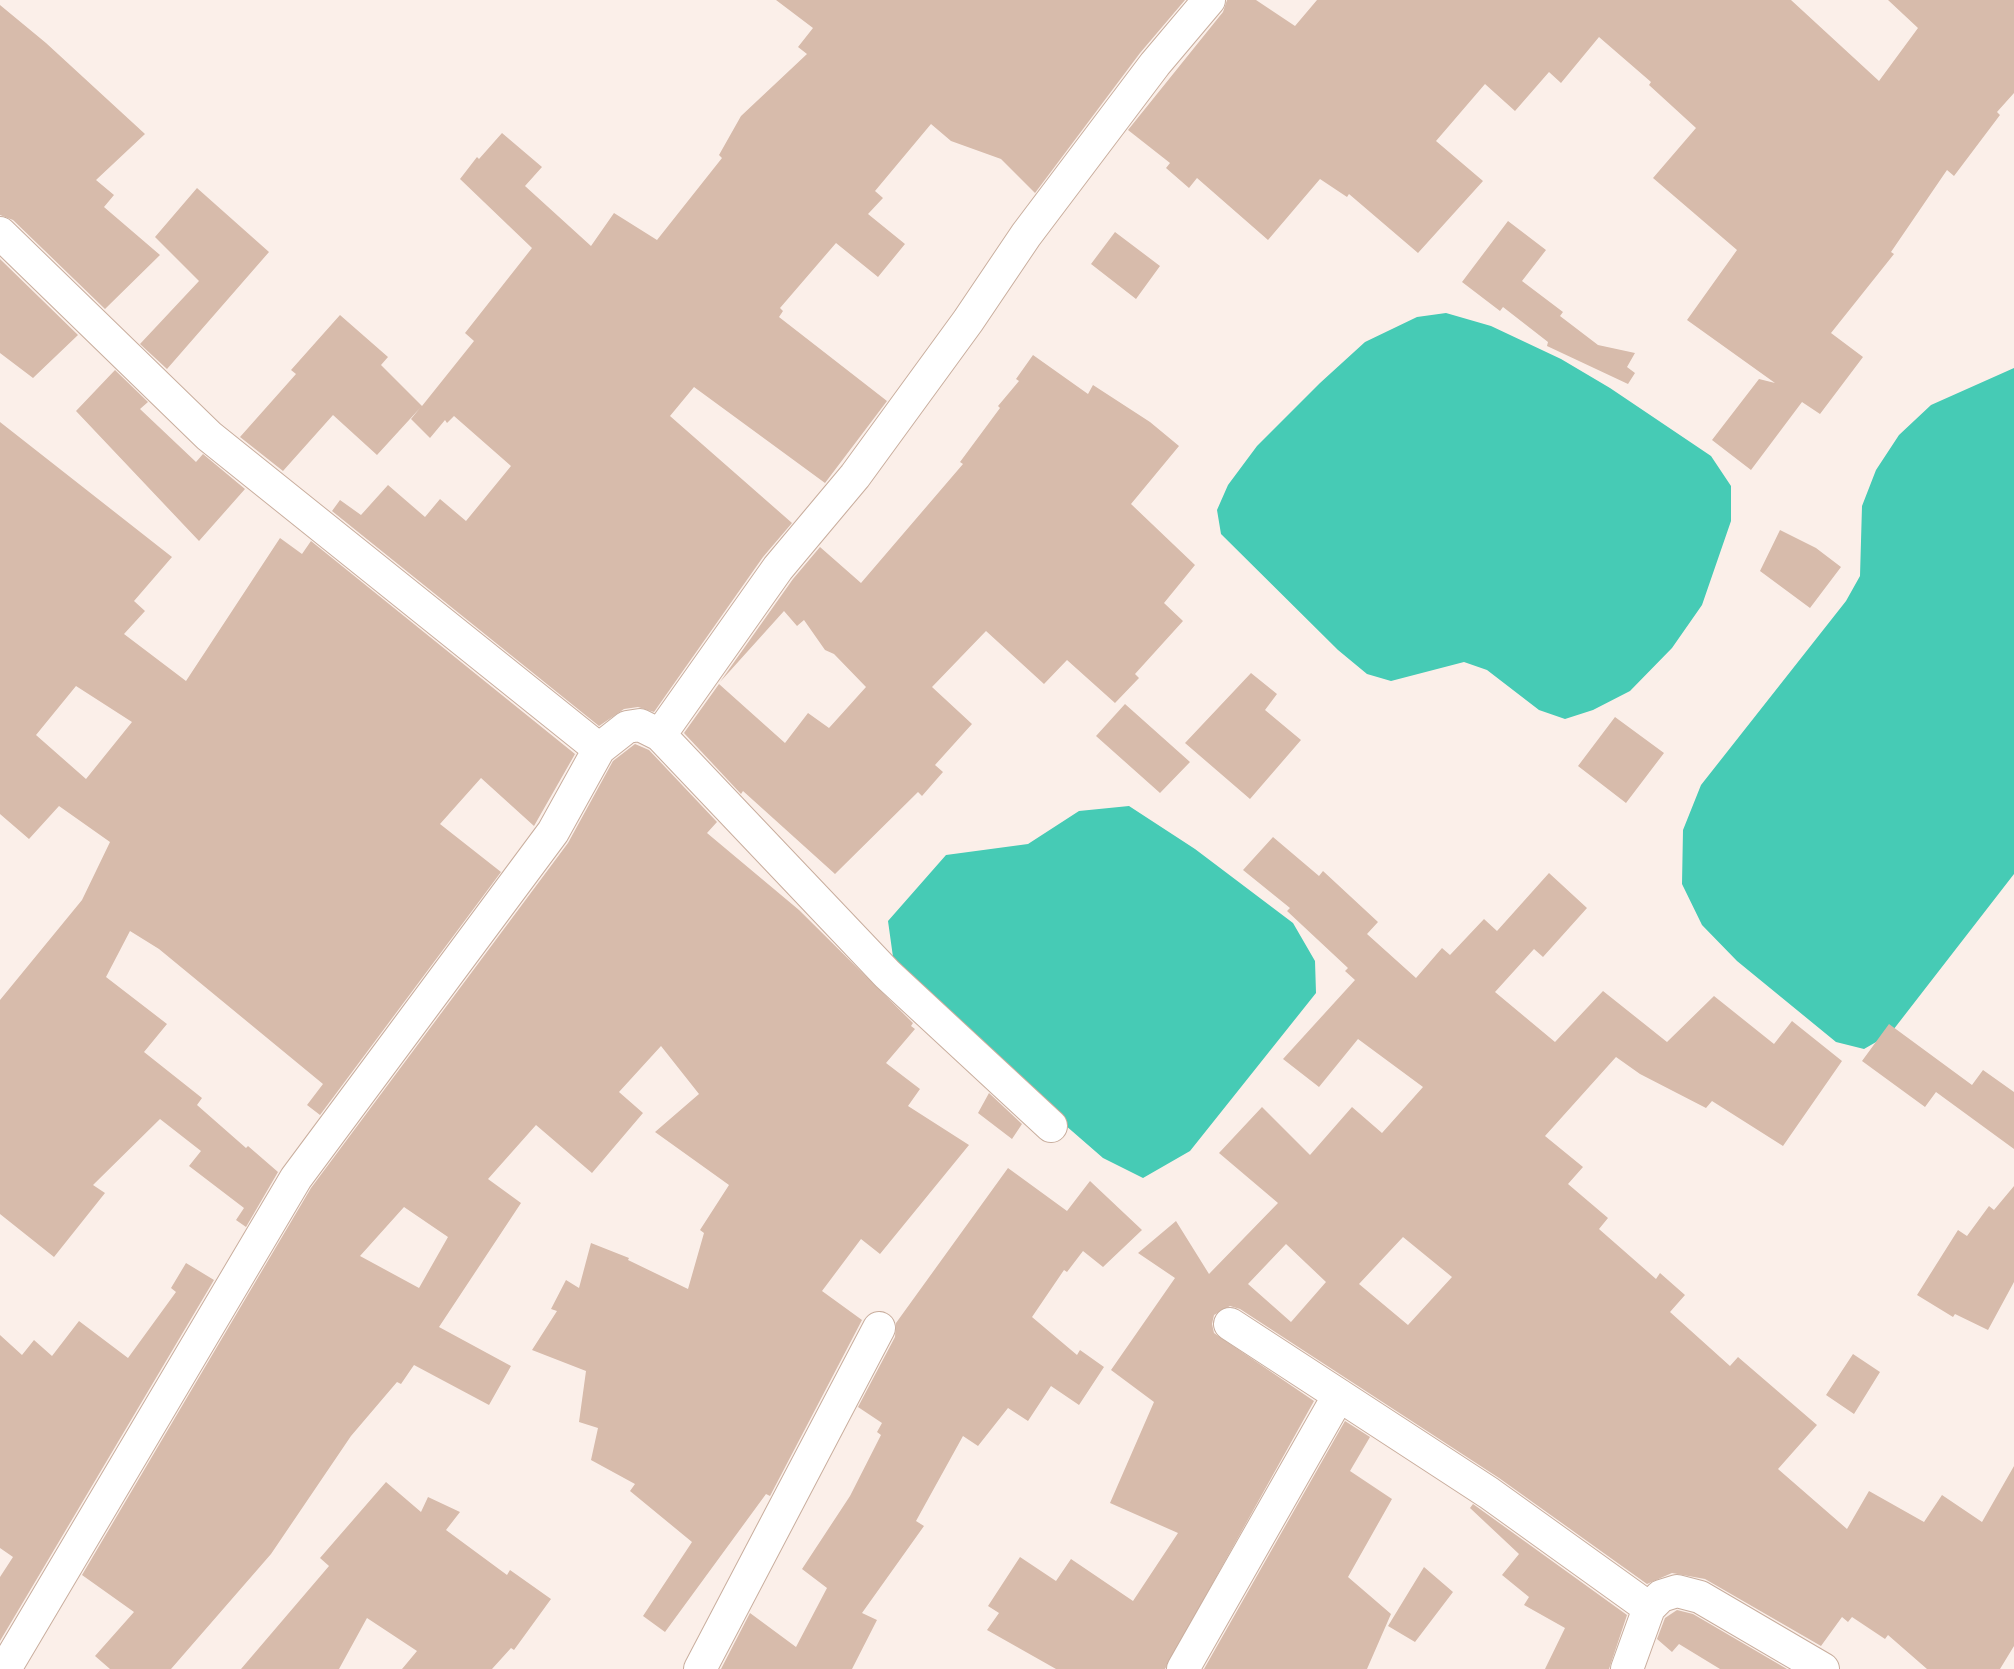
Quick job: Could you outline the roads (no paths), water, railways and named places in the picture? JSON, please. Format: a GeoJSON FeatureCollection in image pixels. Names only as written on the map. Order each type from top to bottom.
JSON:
{"type":"FeatureCollection","features":[{"type":"Feature","properties":{"kind":"street"},"geometry":{"type":"LineString","coordinates":[[660,735],[778,568],[855,476],[952,344],[1026,235],[1155,64],[1209,0]]}},
{"type":"Feature","properties":{"kind":"street"},"geometry":{"type":"LineString","coordinates":[[0,233],[209,436],[599,749]]}},
{"type":"Feature","properties":{"kind":"street"},"geometry":{"type":"LineString","coordinates":[[5,1669],[296,1178],[553,832],[599,749],[627,727],[640,725],[660,735],[887,974],[1051,1126]]}},
{"type":"Feature","properties":{"kind":"street"},"geometry":{"type":"LineString","coordinates":[[1230,1324],[1489,1493],[1649,1608]]}},
{"type":"Feature","properties":{"kind":"street"},"geometry":{"type":"LineString","coordinates":[[700,1669],[878,1328]]}},
{"type":"Feature","properties":{"kind":"street"},"geometry":{"type":"LineString","coordinates":[[1183,1669],[1339,1395]]}},
{"type":"Feature","properties":{"kind":"street"},"geometry":{"type":"LineString","coordinates":[[1627,1669],[1649,1608],[1661,1596],[1677,1591],[1699,1597],[1823,1669]]}},
{"type":"Feature","properties":{"kind":"water"},"geometry":{"type":"Polygon","coordinates":[[[1446,313],[1491,326],[1561,359],[1610,388],[1711,456],[1731,486],[1731,521],[1702,605],[1672,648],[1630,691],[1593,710],[1565,719],[1539,710],[1487,670],[1464,662],[1391,681],[1367,674],[1338,650],[1221,534],[1217,510],[1228,485],[1257,446],[1320,383],[1365,342],[1417,317],[1446,313]]]}},
{"type":"Feature","properties":{"kind":"water"},"geometry":{"type":"Polygon","coordinates":[[[2014,368],[2014,874],[1890,1034],[1864,1049],[1836,1042],[1737,961],[1702,925],[1682,884],[1683,830],[1701,785],[1846,601],[1860,576],[1862,506],[1876,470],[1899,435],[1931,405],[2014,368]]]}},
{"type":"Feature","properties":{"kind":"water"},"geometry":{"type":"Polygon","coordinates":[[[1129,806],[1195,849],[1293,923],[1315,961],[1316,993],[1190,1151],[1143,1178],[1103,1158],[919,998],[893,957],[888,921],[946,855],[1028,844],[1079,811],[1129,806]]]}}]}
